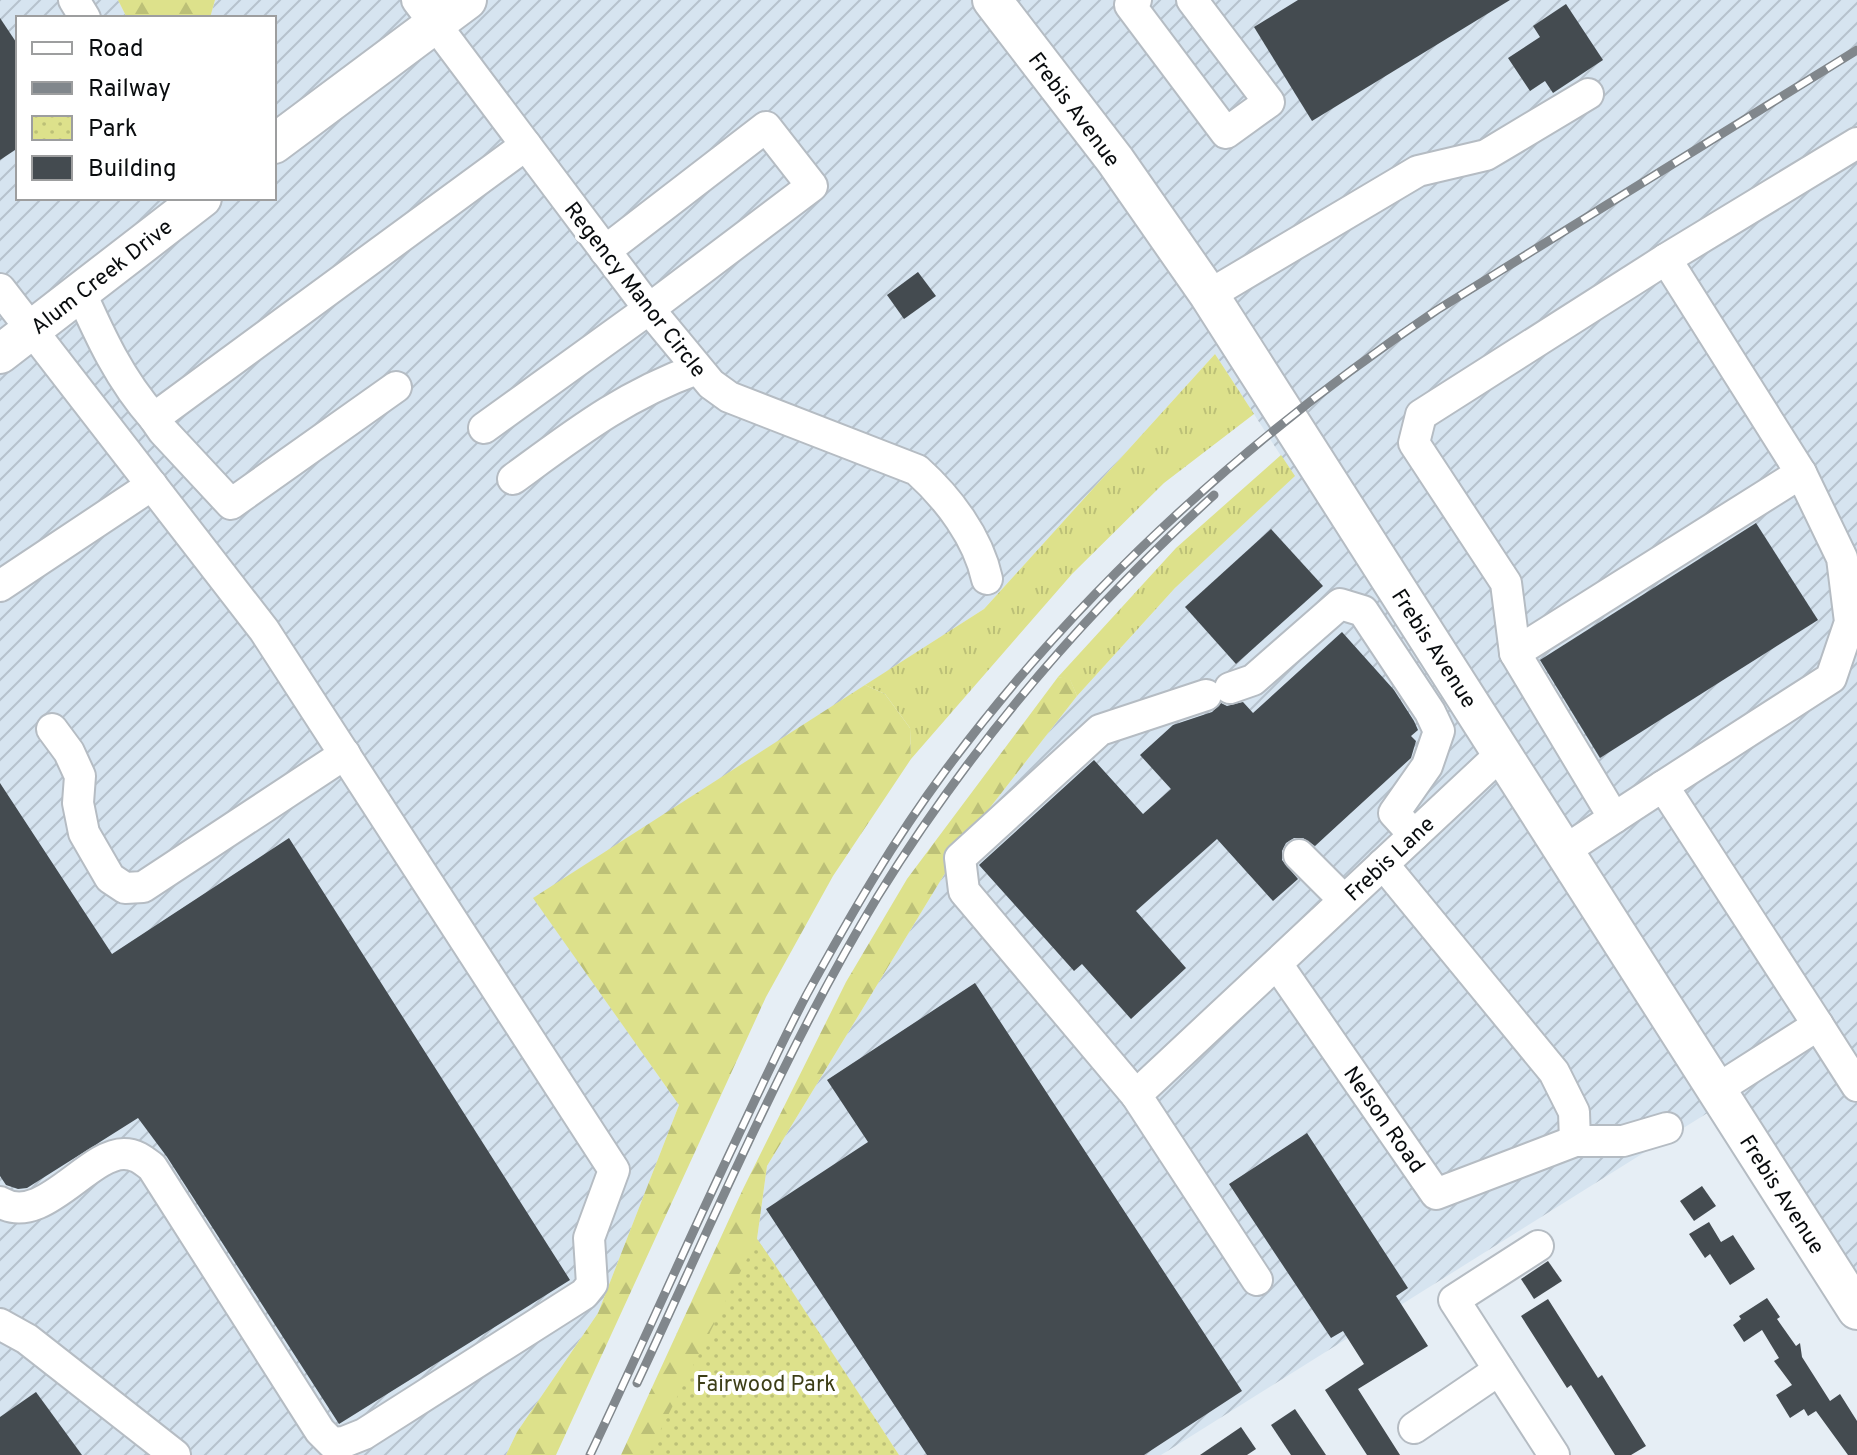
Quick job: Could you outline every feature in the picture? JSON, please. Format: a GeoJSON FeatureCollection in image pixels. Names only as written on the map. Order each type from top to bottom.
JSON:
{"type":"FeatureCollection","features":[{"type":"Feature","properties":{"kind":"main road"},"geometry":{"type":"LineString","coordinates":[[276,142],[426,12],[467,0]]}},
{"type":"Feature","properties":{"kind":"main road","name":"Frebis Avenue"},"geometry":{"type":"LineString","coordinates":[[992,0],[1115,160],[1209,295],[1857,1310]]}},
{"type":"Feature","properties":{"kind":"main road","name":"Alum Creek Drive"},"geometry":{"type":"LineString","coordinates":[[0,354],[198,200]]}},
{"type":"Feature","properties":{"kind":"street"},"geometry":{"type":"LineString","coordinates":[[1136,0],[1130,5],[1226,133],[1269,102],[1192,0]]}},
{"type":"Feature","properties":{"kind":"street","name":"Regency Manor Circle"},"geometry":{"type":"LineString","coordinates":[[426,12],[649,309],[711,384],[729,397],[917,470],[938,489],[955,512],[983,564],[987,579]]}},
{"type":"Feature","properties":{"kind":"street"},"geometry":{"type":"LineString","coordinates":[[1209,295],[1418,171],[1486,155],[1588,94]]}},
{"type":"Feature","properties":{"kind":"street"},"geometry":{"type":"LineString","coordinates":[[484,428],[812,186],[766,127],[605,251]]}},
{"type":"Feature","properties":{"kind":"street"},"geometry":{"type":"LineString","coordinates":[[1614,818],[1515,653],[1506,583],[1414,443],[1421,415],[1666,259],[1857,143]]}},
{"type":"Feature","properties":{"kind":"street"},"geometry":{"type":"LineString","coordinates":[[154,418],[526,145]]}},
{"type":"Feature","properties":{"kind":"street"},"geometry":{"type":"LineString","coordinates":[[1564,851],[1831,678],[1848,650],[1850,622],[1842,558],[1801,473],[1666,259]]}},
{"type":"Feature","properties":{"kind":"street"},"geometry":{"type":"LineString","coordinates":[[0,289],[264,630],[614,1170],[589,1238],[592,1284],[584,1294],[364,1434],[332,1443],[320,1431],[152,1167],[140,1156],[122,1153],[39,1203],[25,1208],[10,1208],[0,1202]]}},
{"type":"Feature","properties":{"kind":"street"},"geometry":{"type":"LineString","coordinates":[[80,291],[105,347],[133,393],[163,431],[231,504],[396,387]]}},
{"type":"Feature","properties":{"kind":"street"},"geometry":{"type":"LineString","coordinates":[[513,479],[603,413],[644,391],[697,369]]}},
{"type":"Feature","properties":{"kind":"street"},"geometry":{"type":"LineString","coordinates":[[1515,653],[1801,473]]}},
{"type":"Feature","properties":{"kind":"street"},"geometry":{"type":"LineString","coordinates":[[0,586],[152,485]]}},
{"type":"Feature","properties":{"kind":"street"},"geometry":{"type":"LineString","coordinates":[[1257,1280],[1136,1095],[964,891],[960,858],[1100,730],[1253,680],[1340,604],[1363,611],[1430,712],[1439,731],[1427,766],[1394,813],[1414,835]]}},
{"type":"Feature","properties":{"kind":"street"},"geometry":{"type":"LineString","coordinates":[[52,729],[69,752],[80,776],[78,803],[84,833],[110,878],[125,888],[143,887],[345,754]]}},
{"type":"Feature","properties":{"kind":"street","name":"Frebis Lane"},"geometry":{"type":"LineString","coordinates":[[1136,1095],[1502,753]]}},
{"type":"Feature","properties":{"kind":"street"},"geometry":{"type":"LineString","coordinates":[[1663,786],[1857,1086]]}},
{"type":"Feature","properties":{"kind":"street"},"geometry":{"type":"LineString","coordinates":[[1299,855],[1344,900]]}},
{"type":"Feature","properties":{"kind":"street"},"geometry":{"type":"LineString","coordinates":[[1383,864],[1554,1072],[1574,1112],[1575,1141]]}},
{"type":"Feature","properties":{"kind":"street","name":"Nelson Road"},"geometry":{"type":"LineString","coordinates":[[1277,964],[1436,1194],[1575,1141],[1623,1141],[1667,1128]]}},
{"type":"Feature","properties":{"kind":"street"},"geometry":{"type":"LineString","coordinates":[[1716,1090],[1818,1025]]}},
{"type":"Feature","properties":{"kind":"street"},"geometry":{"type":"LineString","coordinates":[[1538,1246],[1454,1300],[1554,1455]]}},
{"type":"Feature","properties":{"kind":"street"},"geometry":{"type":"LineString","coordinates":[[0,1324],[27,1339],[175,1455]]}},
{"type":"Feature","properties":{"kind":"street"},"geometry":{"type":"LineString","coordinates":[[1414,1428],[1499,1370]]}},
{"type":"Feature","properties":{"kind":"shaded area"},"geometry":{"type":"Polygon","coordinates":[[[0,0],[118,0],[126,16],[16,16],[16,200],[276,200],[276,16],[211,16],[215,0],[1857,0],[1857,1308],[1725,1102],[1161,1455],[899,1455],[757,1239],[767,1166],[967,837],[1077,696],[1175,588],[1294,476],[1215,354],[984,609],[534,898],[679,1105],[598,1313],[517,1432],[506,1455],[0,1455],[0,0]]]}},
{"type":"Feature","properties":{"kind":"green space"},"geometry":{"type":"Polygon","coordinates":[[[118,0],[215,0],[211,16],[126,16],[118,0]]]}},
{"type":"Feature","properties":{"kind":"green space"},"geometry":{"type":"Polygon","coordinates":[[[1215,354],[1254,414],[1164,483],[1072,574],[911,759],[910,728],[885,694],[865,685],[984,609],[1215,354]]]}},
{"type":"Feature","properties":{"kind":"green space"},"geometry":{"type":"Polygon","coordinates":[[[1281,455],[1295,476],[1175,588],[1077,696],[1070,680],[1058,677],[1176,548],[1281,455]]]}},
{"type":"Feature","properties":{"kind":"green space"},"geometry":{"type":"Polygon","coordinates":[[[1058,677],[1070,679],[1077,696],[967,837],[767,1166],[757,1239],[775,1265],[695,1455],[621,1455],[743,1189],[846,982],[907,879],[1058,677]]]}},
{"type":"Feature","properties":{"kind":"green space"},"geometry":{"type":"Polygon","coordinates":[[[865,685],[885,694],[910,728],[911,759],[833,876],[766,997],[556,1455],[506,1455],[517,1432],[598,1313],[679,1105],[533,898],[865,685]]]}},
{"type":"Feature","properties":{"kind":"green space","name":"Fairwood Park"},"geometry":{"type":"Polygon","coordinates":[[[757,1239],[775,1265],[899,1455],[648,1455],[757,1239]]]}},
{"type":"Feature","properties":{"kind":"building"},"geometry":{"type":"Polygon","coordinates":[[[1298,0],[1510,0],[1312,121],[1254,27],[1298,0]]]}},
{"type":"Feature","properties":{"kind":"building"},"geometry":{"type":"Polygon","coordinates":[[[1566,4],[1603,60],[1553,93],[1545,81],[1530,91],[1508,58],[1540,37],[1533,26],[1566,4]]]}},
{"type":"Feature","properties":{"kind":"building"},"geometry":{"type":"Polygon","coordinates":[[[0,18],[16,42],[16,149],[0,160],[0,18]]]}},
{"type":"Feature","properties":{"kind":"building"},"geometry":{"type":"Polygon","coordinates":[[[918,272],[936,296],[904,319],[887,295],[918,272]]]}},
{"type":"Feature","properties":{"kind":"building"},"geometry":{"type":"Polygon","coordinates":[[[1756,523],[1818,620],[1600,758],[1540,660],[1756,523]]]}},
{"type":"Feature","properties":{"kind":"building"},"geometry":{"type":"Polygon","coordinates":[[[1271,529],[1323,586],[1236,664],[1185,607],[1271,529]]]}},
{"type":"Feature","properties":{"kind":"building"},"geometry":{"type":"Polygon","coordinates":[[[1342,632],[1394,690],[1414,721],[1418,730],[1411,736],[1416,741],[1411,758],[1315,846],[1303,838],[1294,838],[1286,843],[1282,860],[1298,879],[1273,901],[1217,839],[1136,911],[1186,968],[1131,1019],[1082,964],[1074,971],[979,865],[1094,760],[1143,814],[1171,789],[1140,755],[1173,725],[1212,712],[1221,703],[1227,706],[1243,702],[1253,713],[1342,632]]]}},
{"type":"Feature","properties":{"kind":"building"},"geometry":{"type":"Polygon","coordinates":[[[0,783],[112,954],[289,838],[570,1280],[339,1424],[167,1157],[138,1118],[27,1188],[6,1185],[0,1176],[0,783]]]}},
{"type":"Feature","properties":{"kind":"building"},"geometry":{"type":"Polygon","coordinates":[[[975,983],[1242,1391],[1144,1455],[927,1455],[766,1209],[868,1142],[827,1080],[975,983]]]}},
{"type":"Feature","properties":{"kind":"building"},"geometry":{"type":"Polygon","coordinates":[[[1307,1133],[1408,1288],[1396,1296],[1428,1346],[1358,1389],[1400,1455],[1367,1455],[1325,1390],[1364,1364],[1343,1331],[1331,1338],[1229,1184],[1307,1133]]]}},
{"type":"Feature","properties":{"kind":"building"},"geometry":{"type":"Polygon","coordinates":[[[1702,1186],[1716,1206],[1694,1221],[1680,1201],[1702,1186]]]}},
{"type":"Feature","properties":{"kind":"building"},"geometry":{"type":"Polygon","coordinates":[[[1709,1222],[1721,1242],[1733,1235],[1755,1269],[1730,1285],[1710,1254],[1705,1258],[1689,1234],[1709,1222]]]}},
{"type":"Feature","properties":{"kind":"building"},"geometry":{"type":"Polygon","coordinates":[[[1548,1261],[1562,1281],[1534,1299],[1521,1279],[1548,1261]]]}},
{"type":"Feature","properties":{"kind":"building"},"geometry":{"type":"Polygon","coordinates":[[[1767,1298],[1796,1346],[1800,1343],[1802,1357],[1830,1401],[1840,1394],[1857,1421],[1857,1455],[1848,1455],[1816,1411],[1808,1416],[1804,1409],[1790,1418],[1776,1395],[1792,1385],[1774,1361],[1779,1358],[1762,1330],[1744,1342],[1733,1325],[1741,1319],[1739,1316],[1767,1298]]]}},
{"type":"Feature","properties":{"kind":"building"},"geometry":{"type":"Polygon","coordinates":[[[1548,1299],[1598,1378],[1602,1375],[1646,1446],[1631,1455],[1615,1455],[1571,1385],[1567,1388],[1521,1316],[1548,1299]]]}},
{"type":"Feature","properties":{"kind":"building"},"geometry":{"type":"Polygon","coordinates":[[[36,1392],[82,1455],[0,1455],[0,1417],[36,1392]]]}},
{"type":"Feature","properties":{"kind":"building"},"geometry":{"type":"Polygon","coordinates":[[[1295,1409],[1326,1455],[1291,1455],[1271,1425],[1295,1409]]]}},
{"type":"Feature","properties":{"kind":"building"},"geometry":{"type":"Polygon","coordinates":[[[1241,1427],[1256,1449],[1247,1455],[1200,1455],[1241,1427]]]}},
{"type":"Feature","properties":{"kind":"railway"},"geometry":{"type":"LineString","coordinates":[[590,1455],[780,1048],[839,937],[890,852],[945,771],[997,704],[1053,640],[1111,578],[1234,463],[1367,359],[1437,310],[1857,50]]}},
{"type":"Feature","properties":{"kind":"railway"},"geometry":{"type":"LineString","coordinates":[[637,1383],[781,1075],[878,896],[951,787],[1032,684],[1120,586],[1214,495]]}}]}
